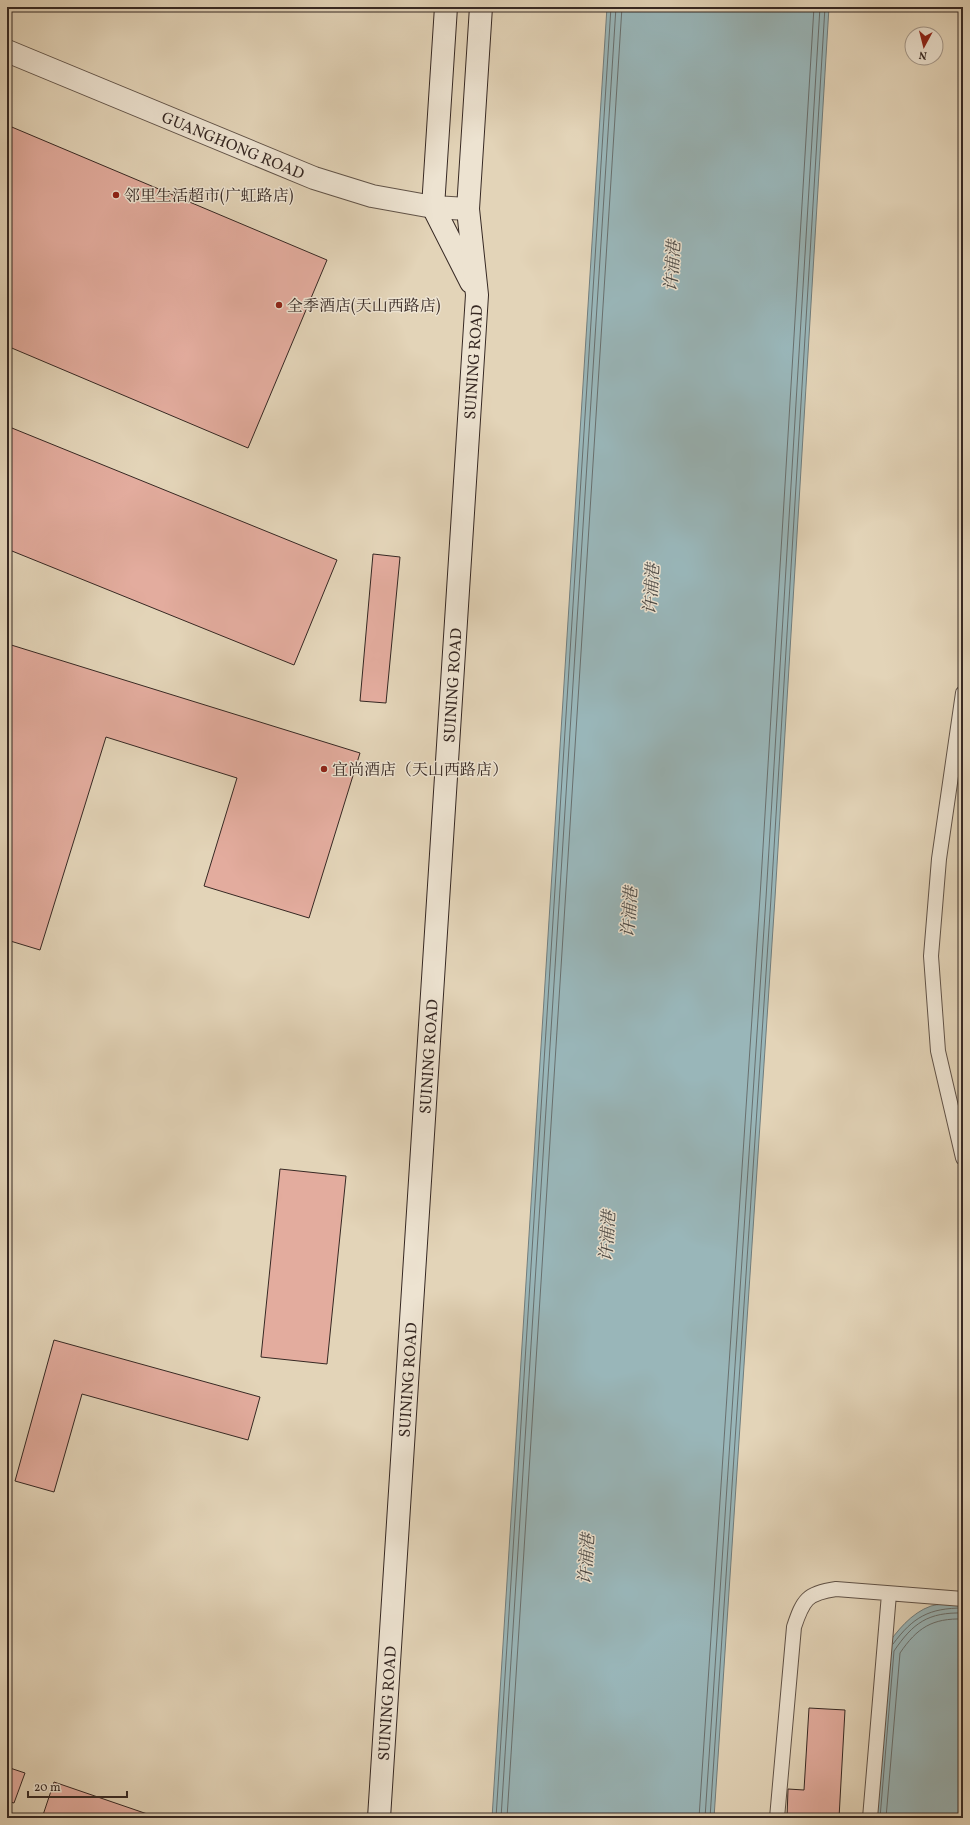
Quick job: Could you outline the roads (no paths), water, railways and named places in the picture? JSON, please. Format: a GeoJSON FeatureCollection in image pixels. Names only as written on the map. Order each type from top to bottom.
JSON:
{"type":"FeatureCollection","features":[{"type":"Feature","properties":{"kind":"main road"},"geometry":{"type":"LineString","coordinates":[[433,207],[446,7]]}},
{"type":"Feature","properties":{"kind":"main road","name":"SUINING ROAD"},"geometry":{"type":"LineString","coordinates":[[379,1818],[478,295],[468,209],[481,7]]}},
{"type":"Feature","properties":{"kind":"main road","name":"GUANGHONG ROAD"},"geometry":{"type":"LineString","coordinates":[[7,51],[314,178],[372,196],[433,207],[468,209]]}},
{"type":"Feature","properties":{"kind":"main road","name":"SUINING ROAD"},"geometry":{"type":"LineString","coordinates":[[433,207],[478,295]]}},
{"type":"Feature","properties":{"kind":"lane"},"geometry":{"type":"LineString","coordinates":[[963,693],[939,859],[931,956],[938,1051],[963,1158]]}},
{"type":"Feature","properties":{"kind":"lane"},"geometry":{"type":"LineString","coordinates":[[777,1818],[794,1627],[800,1608],[808,1598],[819,1591],[836,1589],[963,1599]]}},
{"type":"Feature","properties":{"kind":"lane"},"geometry":{"type":"LineString","coordinates":[[870,1818],[889,1594]]}},
{"type":"Feature","properties":{"kind":"water","name":"许浦港"},"geometry":{"type":"Polygon","coordinates":[[[607,7],[829,7],[775,898],[714,1818],[492,1818],[607,7]]]}},
{"type":"Feature","properties":{"kind":"water"},"geometry":{"type":"Polygon","coordinates":[[[953,1603],[963,1604],[963,1818],[871,1818],[885,1648],[900,1629],[917,1613],[931,1606],[953,1603]]]}},
{"type":"Feature","properties":{"kind":"place","name":"邻里生活超市(广虹路店)"},"geometry":{"type":"Point","coordinates":[116,195]}},
{"type":"Feature","properties":{"kind":"place","name":"全季酒店(天山西路店)"},"geometry":{"type":"Point","coordinates":[279,305]}},
{"type":"Feature","properties":{"kind":"place","name":"宜尚酒店（天山西路店）"},"geometry":{"type":"Point","coordinates":[324,769]}}]}
